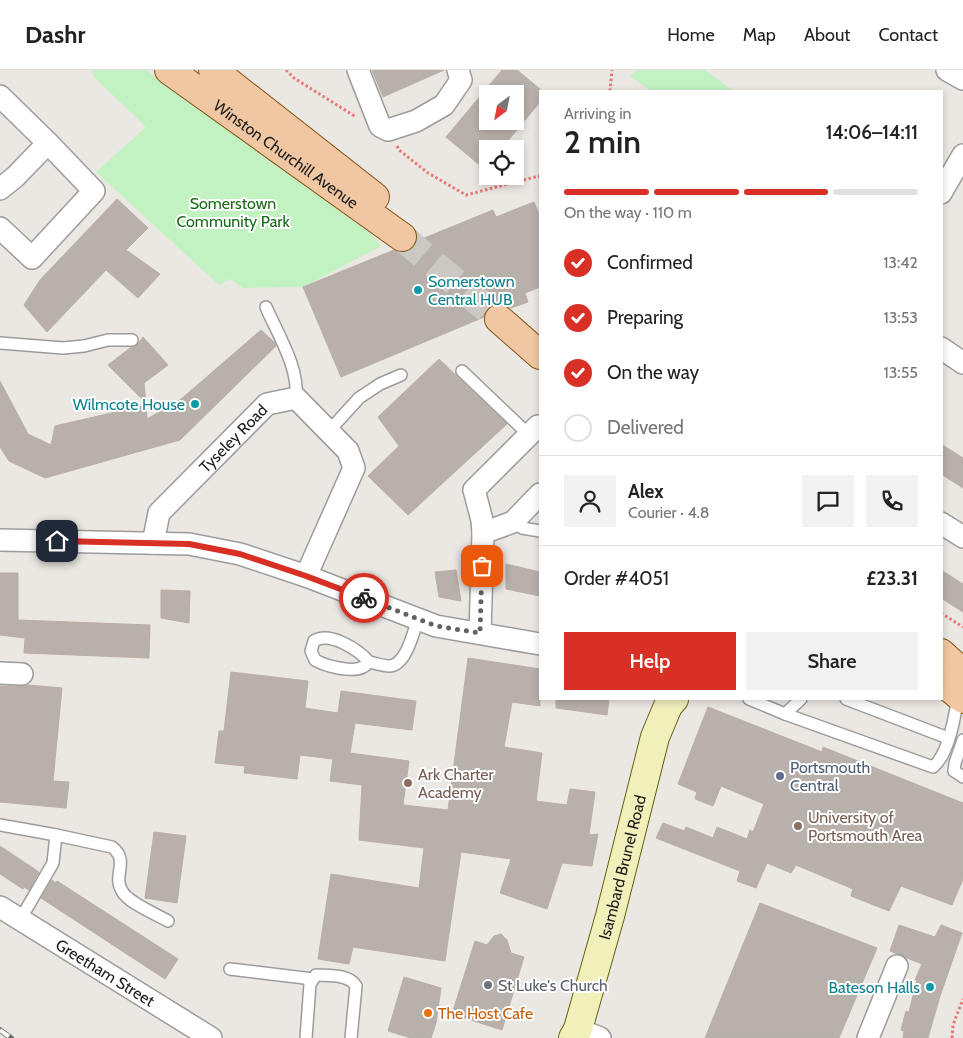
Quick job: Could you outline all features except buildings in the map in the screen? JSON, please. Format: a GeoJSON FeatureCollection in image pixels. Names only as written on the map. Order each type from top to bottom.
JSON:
{"type":"FeatureCollection","features":[{"type":"Feature","properties":{"kind":"main road","name":"Winston Churchill Avenue"},"geometry":{"type":"LineString","coordinates":[[169,70],[410,234],[213,70]]}},
{"type":"Feature","properties":{"kind":"main road"},"geometry":{"type":"LineString","coordinates":[[539,332],[507,316],[539,354]]}},
{"type":"Feature","properties":{"kind":"main road"},"geometry":{"type":"LineString","coordinates":[[943,658],[956,687]]}},
{"type":"Feature","properties":{"kind":"street"},"geometry":{"type":"LineString","coordinates":[[358,70],[384,128],[416,121],[444,105],[460,75]]}},
{"type":"Feature","properties":{"kind":"street"},"geometry":{"type":"LineString","coordinates":[[947,70],[963,79]]}},
{"type":"Feature","properties":{"kind":"street"},"geometry":{"type":"LineString","coordinates":[[0,96],[94,191],[32,258],[0,228]]}},
{"type":"Feature","properties":{"kind":"street"},"geometry":{"type":"LineString","coordinates":[[0,189],[15,178],[48,143]]}},
{"type":"Feature","properties":{"kind":"street"},"geometry":{"type":"LineString","coordinates":[[943,190],[961,164]]}},
{"type":"Feature","properties":{"kind":"street"},"geometry":{"type":"LineString","coordinates":[[943,349],[963,363]]}},
{"type":"Feature","properties":{"kind":"street"},"geometry":{"type":"LineString","coordinates":[[296,398],[348,451],[354,468],[306,576]]}},
{"type":"Feature","properties":{"kind":"street","name":"Tyseley Road"},"geometry":{"type":"LineString","coordinates":[[153,543],[159,513],[267,404],[296,398]]}},
{"type":"Feature","properties":{"kind":"street"},"geometry":{"type":"LineString","coordinates":[[480,633],[483,533],[482,520],[474,490],[535,432]]}},
{"type":"Feature","properties":{"kind":"street"},"geometry":{"type":"LineString","coordinates":[[483,533],[513,522],[539,495]]}},
{"type":"Feature","properties":{"kind":"street"},"geometry":{"type":"LineString","coordinates":[[943,524],[963,537]]}},
{"type":"Feature","properties":{"kind":"street"},"geometry":{"type":"LineString","coordinates":[[0,540],[189,544],[240,554],[306,576],[436,626],[539,644]]}},
{"type":"Feature","properties":{"kind":"street"},"geometry":{"type":"LineString","coordinates":[[0,673],[22,674]]}},
{"type":"Feature","properties":{"kind":"street","name":"Isambard Brunel Road"},"geometry":{"type":"LineString","coordinates":[[584,1035],[610,916],[655,736],[668,706],[673,700]]}},
{"type":"Feature","properties":{"kind":"street","name":"Greetham Street"},"geometry":{"type":"LineString","coordinates":[[0,907],[211,1038]]}},
{"type":"Feature","properties":{"kind":"street"},"geometry":{"type":"LineString","coordinates":[[868,1038],[897,966]]}},
{"type":"Feature","properties":{"kind":"lane"},"geometry":{"type":"LineString","coordinates":[[266,307],[293,369],[297,389],[296,398]]}},
{"type":"Feature","properties":{"kind":"lane"},"geometry":{"type":"LineString","coordinates":[[0,343],[63,348],[84,346],[108,340],[132,340]]}},
{"type":"Feature","properties":{"kind":"lane"},"geometry":{"type":"LineString","coordinates":[[462,371],[535,432]]}},
{"type":"Feature","properties":{"kind":"lane"},"geometry":{"type":"LineString","coordinates":[[329,431],[359,398],[380,384],[401,375]]}},
{"type":"Feature","properties":{"kind":"lane"},"geometry":{"type":"LineString","coordinates":[[513,522],[522,528],[539,531]]}},
{"type":"Feature","properties":{"kind":"lane"},"geometry":{"type":"LineString","coordinates":[[369,662],[362,668],[347,669],[322,664],[315,660],[311,651],[314,641],[320,638],[330,639],[350,646],[362,653],[369,662],[389,666],[399,663],[405,655],[418,619]]}},
{"type":"Feature","properties":{"kind":"lane"},"geometry":{"type":"LineString","coordinates":[[751,700],[785,714],[933,767],[939,762],[948,738],[955,712],[956,687]]}},
{"type":"Feature","properties":{"kind":"lane"},"geometry":{"type":"LineString","coordinates":[[785,714],[800,700]]}},
{"type":"Feature","properties":{"kind":"lane"},"geometry":{"type":"LineString","coordinates":[[849,700],[948,738]]}},
{"type":"Feature","properties":{"kind":"lane"},"geometry":{"type":"LineString","coordinates":[[963,740],[954,763],[954,771],[963,777]]}},
{"type":"Feature","properties":{"kind":"lane"},"geometry":{"type":"LineString","coordinates":[[0,825],[112,847],[118,852],[121,859],[118,882],[122,891],[128,898],[168,921]]}},
{"type":"Feature","properties":{"kind":"lane"},"geometry":{"type":"LineString","coordinates":[[20,920],[53,863],[56,835]]}},
{"type":"Feature","properties":{"kind":"lane"},"geometry":{"type":"LineString","coordinates":[[230,969],[313,979]]}},
{"type":"Feature","properties":{"kind":"lane"},"geometry":{"type":"LineString","coordinates":[[306,1038],[310,984],[316,975],[345,978],[353,981],[356,986],[351,1038]]}},
{"type":"Feature","properties":{"kind":"path"},"geometry":{"type":"LineString","coordinates":[[286,70],[294,78],[362,122],[384,128],[399,150],[428,173],[466,195],[539,177]]}},
{"type":"Feature","properties":{"kind":"path"},"geometry":{"type":"LineString","coordinates":[[610,90],[612,70]]}},
{"type":"Feature","properties":{"kind":"path"},"geometry":{"type":"LineString","coordinates":[[943,614],[963,627]]}},
{"type":"Feature","properties":{"kind":"path"},"geometry":{"type":"LineString","coordinates":[[952,1038],[953,1025],[963,999]]}},
{"type":"Feature","properties":{"kind":"green space","name":"Somerstown Community Park"},"geometry":{"type":"Polygon","coordinates":[[[92,70],[146,70],[370,233],[381,246],[303,287],[243,288],[230,279],[219,285],[96,172],[146,127],[94,77],[92,70]]]}},
{"type":"Feature","properties":{"kind":"green space"},"geometry":{"type":"Polygon","coordinates":[[[638,70],[705,70],[732,90],[650,90],[630,76],[638,70]]]}},
{"type":"Feature","properties":{"kind":"tunnel"},"geometry":{"type":"LineString","coordinates":[[402,237],[499,319]]}},
{"type":"Feature","properties":{"kind":"railway"},"geometry":{"type":"LineString","coordinates":[[0,1030],[11,1038]]}},
{"type":"Feature","properties":{"kind":"way so far"},"geometry":{"type":"LineString","coordinates":[[364,598],[436,626],[480,633],[482,566]]}},
{"type":"Feature","properties":{"kind":"place","name":"Somerstown Central HUB"},"geometry":{"type":"Point","coordinates":[418,290]}},
{"type":"Feature","properties":{"kind":"place","name":"Wilmcote House"},"geometry":{"type":"Point","coordinates":[195,404]}},
{"type":"Feature","properties":{"kind":"place","name":"Portsmouth Central"},"geometry":{"type":"Point","coordinates":[780,776]}},
{"type":"Feature","properties":{"kind":"place","name":"Ark Charter Academy"},"geometry":{"type":"Point","coordinates":[408,783]}},
{"type":"Feature","properties":{"kind":"place","name":"University of Portsmouth Area"},"geometry":{"type":"Point","coordinates":[798,826]}},
{"type":"Feature","properties":{"kind":"place","name":"St Luke's Church"},"geometry":{"type":"Point","coordinates":[488,985]}},
{"type":"Feature","properties":{"kind":"place","name":"Bateson Halls"},"geometry":{"type":"Point","coordinates":[930,987]}},
{"type":"Feature","properties":{"kind":"place","name":"The Host Cafe"},"geometry":{"type":"Point","coordinates":[428,1013]}},
{"type":"Feature","properties":{"kind":"route"},"geometry":{"type":"LineString","coordinates":[[57,541],[189,544],[240,554],[364,598]]}}]}
